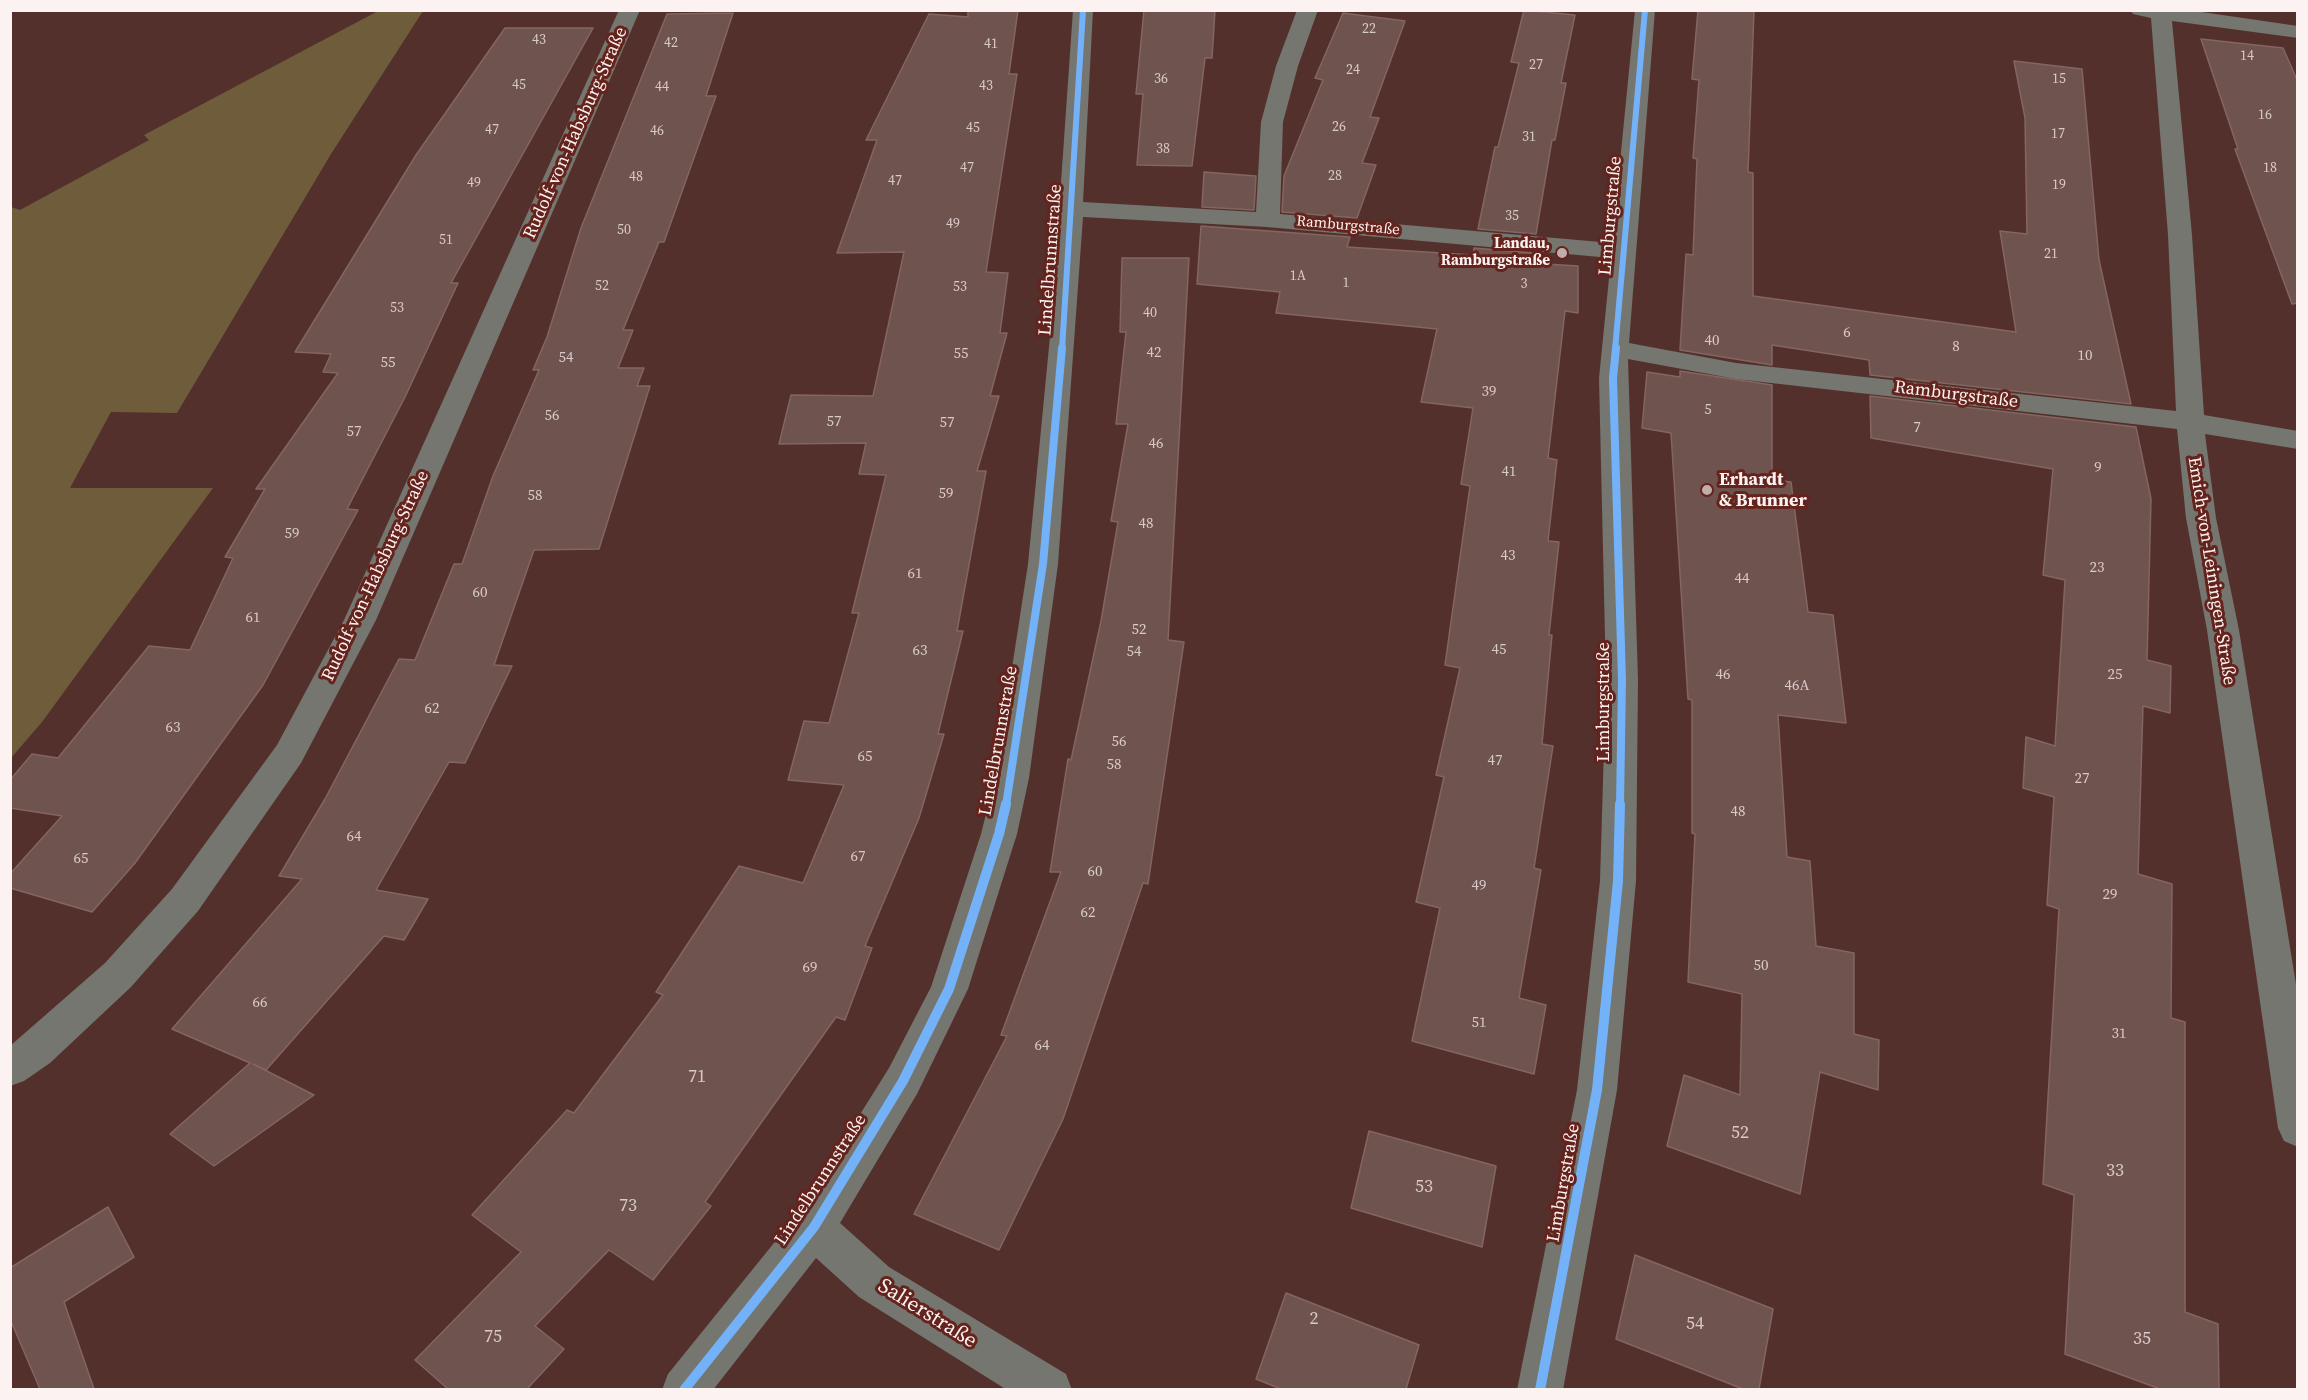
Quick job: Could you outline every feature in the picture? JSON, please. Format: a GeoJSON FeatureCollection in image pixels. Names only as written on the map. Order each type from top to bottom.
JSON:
{"type":"FeatureCollection","features":[{"type":"Feature","properties":{"kind":"street","name":"Rudolf-von-Habsburg-Straße"},"geometry":{"type":"LineString","coordinates":[[10,1068],[36,1051],[118,975],[184,900],[289,754],[360,620],[630,10]]}},
{"type":"Feature","properties":{"kind":"street","name":"Lindelbrunnstraße"},"geometry":{"type":"LineString","coordinates":[[684,1389],[814,1227],[903,1081],[945,998],[967,939],[999,834],[1012,778],[1043,564],[1071,209],[1083,10]]}},
{"type":"Feature","properties":{"kind":"street"},"geometry":{"type":"LineString","coordinates":[[1267,219],[1270,202],[1272,122],[1287,66],[1308,10]]}},
{"type":"Feature","properties":{"kind":"street","name":"Limburgstraße"},"geometry":{"type":"LineString","coordinates":[[1540,1389],[1597,1090],[1618,881],[1622,680],[1612,378],[1645,10]]}},
{"type":"Feature","properties":{"kind":"street"},"geometry":{"type":"LineString","coordinates":[[2154,12],[2298,32]]}},
{"type":"Feature","properties":{"kind":"street","name":"Emich-von-Leiningen-Straße"},"geometry":{"type":"LineString","coordinates":[[2154,12],[2180,235],[2190,422],[2201,518],[2223,630],[2298,1128]]}},
{"type":"Feature","properties":{"kind":"street","name":"Ramburgstraße"},"geometry":{"type":"LineString","coordinates":[[1071,209],[1267,219],[1625,252]]}},
{"type":"Feature","properties":{"kind":"street","name":"Ramburgstraße"},"geometry":{"type":"LineString","coordinates":[[1616,349],[1736,371],[2190,422],[2298,440]]}},
{"type":"Feature","properties":{"kind":"street","name":"Salierstraße"},"geometry":{"type":"LineString","coordinates":[[814,1227],[874,1282],[1050,1389]]}},
{"type":"Feature","properties":{"kind":"shaded area"},"geometry":{"type":"Polygon","coordinates":[[[378,11],[423,11],[331,154],[177,413],[111,412],[70,488],[213,488],[42,722],[11,758],[11,207],[20,210],[149,140],[144,135],[378,11]]]}},
{"type":"Feature","properties":{"kind":"building"},"geometry":{"type":"Polygon","coordinates":[[[968,10],[1018,10],[1009,74],[1017,74],[986,272],[1008,273],[1000,333],[1007,333],[990,396],[999,396],[977,471],[986,471],[957,631],[963,631],[938,734],[944,734],[919,818],[865,946],[872,948],[845,1020],[836,1017],[705,1202],[711,1206],[653,1280],[609,1250],[535,1326],[564,1349],[527,1389],[448,1389],[415,1360],[521,1252],[472,1215],[567,1110],[574,1113],[663,995],[656,992],[739,866],[803,883],[844,785],[788,780],[804,721],[829,723],[859,613],[852,613],[886,475],[859,474],[866,443],[779,444],[791,395],[873,396],[904,252],[837,253],[877,140],[866,140],[929,14],[968,17],[968,10]]]}},
{"type":"Feature","properties":{"kind":"building"},"geometry":{"type":"Polygon","coordinates":[[[1144,10],[1215,10],[1212,58],[1205,58],[1192,166],[1137,165],[1143,94],[1136,94],[1144,10]]]}},
{"type":"Feature","properties":{"kind":"building"},"geometry":{"type":"Polygon","coordinates":[[[1524,10],[1575,15],[1561,83],[1566,83],[1555,140],[1552,140],[1536,234],[1478,229],[1495,147],[1498,147],[1519,63],[1511,62],[1524,10]]]}},
{"type":"Feature","properties":{"kind":"building"},"geometry":{"type":"Polygon","coordinates":[[[1698,10],[1754,10],[1748,172],[1753,173],[1753,296],[2016,332],[2000,231],[2027,234],[2025,118],[2014,61],[2082,69],[2099,260],[2131,404],[1870,375],[1869,360],[1772,345],[1772,365],[1680,350],[1686,254],[1693,255],[1697,159],[1693,158],[1699,80],[1692,79],[1698,10]]]}},
{"type":"Feature","properties":{"kind":"building"},"geometry":{"type":"Polygon","coordinates":[[[733,13],[706,96],[716,96],[664,242],[659,242],[623,330],[633,330],[618,368],[644,368],[637,386],[650,386],[599,549],[534,550],[494,665],[512,666],[465,763],[449,762],[376,890],[428,899],[404,940],[384,936],[266,1070],[253,1064],[314,1095],[214,1166],[170,1134],[250,1063],[172,1029],[302,879],[279,876],[325,799],[399,659],[415,660],[454,564],[462,564],[493,476],[539,370],[533,370],[547,337],[581,228],[667,14],[733,13]]]}},
{"type":"Feature","properties":{"kind":"building"},"geometry":{"type":"Polygon","coordinates":[[[1343,13],[1405,21],[1370,117],[1379,118],[1362,163],[1376,165],[1357,218],[1282,212],[1284,176],[1323,80],[1315,78],[1343,13]]]}},
{"type":"Feature","properties":{"kind":"building"},"geometry":{"type":"Polygon","coordinates":[[[505,28],[593,28],[451,283],[458,283],[405,397],[347,509],[358,510],[263,685],[135,863],[92,912],[10,888],[10,874],[62,816],[10,808],[10,780],[32,754],[58,758],[149,646],[190,650],[233,558],[225,557],[265,489],[256,489],[338,373],[323,372],[331,354],[295,352],[416,155],[505,28]]]}},
{"type":"Feature","properties":{"kind":"building"},"geometry":{"type":"Polygon","coordinates":[[[2201,39],[2283,48],[2298,82],[2298,303],[2292,304],[2235,149],[2238,149],[2201,39]]]}},
{"type":"Feature","properties":{"kind":"building"},"geometry":{"type":"Polygon","coordinates":[[[1204,172],[1256,176],[1254,210],[1202,207],[1204,172]]]}},
{"type":"Feature","properties":{"kind":"building"},"geometry":{"type":"Polygon","coordinates":[[[1201,226],[1350,237],[1347,247],[1473,255],[1474,248],[1533,253],[1531,263],[1578,266],[1578,313],[1565,311],[1548,458],[1557,460],[1548,541],[1559,542],[1549,635],[1552,635],[1542,744],[1553,746],[1534,868],[1541,870],[1519,998],[1546,1005],[1534,1074],[1412,1041],[1440,908],[1416,902],[1444,777],[1436,775],[1460,668],[1445,665],[1470,486],[1461,484],[1473,408],[1421,402],[1437,329],[1276,313],[1280,292],[1197,284],[1201,226]]]}},
{"type":"Feature","properties":{"kind":"building"},"geometry":{"type":"Polygon","coordinates":[[[1122,258],[1189,258],[1168,640],[1184,642],[1148,884],[1143,883],[1063,1119],[999,1250],[914,1214],[1007,1036],[1001,1035],[1061,872],[1050,872],[1068,759],[1071,760],[1101,621],[1118,522],[1111,521],[1128,424],[1116,424],[1126,332],[1120,332],[1122,258]]]}},
{"type":"Feature","properties":{"kind":"building"},"geometry":{"type":"Polygon","coordinates":[[[1680,371],[1772,385],[1772,480],[1791,482],[1808,612],[1833,615],[1846,723],[1778,715],[1787,857],[1810,861],[1816,946],[1854,953],[1854,1034],[1879,1040],[1878,1090],[1820,1072],[1800,1194],[1667,1146],[1684,1075],[1740,1095],[1742,994],[1688,982],[1695,834],[1692,833],[1692,700],[1688,699],[1671,433],[1642,428],[1647,372],[1680,377],[1680,371]]]}},
{"type":"Feature","properties":{"kind":"building"},"geometry":{"type":"Polygon","coordinates":[[[1870,396],[2136,427],[2151,499],[2147,660],[2171,666],[2170,713],[2143,706],[2138,874],[2172,884],[2171,1018],[2185,1022],[2185,1312],[2218,1324],[2219,1389],[2160,1389],[2065,1354],[2074,1195],[2043,1184],[2059,909],[2047,905],[2054,797],[2023,788],[2026,737],[2055,746],[2065,580],[2043,575],[2053,469],[1871,438],[1870,396]]]}},
{"type":"Feature","properties":{"kind":"building"},"geometry":{"type":"Polygon","coordinates":[[[1369,1131],[1496,1166],[1482,1247],[1351,1208],[1369,1131]]]}},
{"type":"Feature","properties":{"kind":"building"},"geometry":{"type":"Polygon","coordinates":[[[108,1207],[134,1257],[64,1302],[94,1389],[40,1389],[10,1319],[10,1268],[108,1207]]]}},
{"type":"Feature","properties":{"kind":"building"},"geometry":{"type":"Polygon","coordinates":[[[1635,1255],[1773,1309],[1759,1389],[1743,1389],[1616,1339],[1635,1255]]]}},
{"type":"Feature","properties":{"kind":"building"},"geometry":{"type":"Polygon","coordinates":[[[1286,1293],[1419,1345],[1406,1389],[1281,1389],[1256,1379],[1286,1293]]]}},
{"type":"Feature","properties":{"kind":"cycle path"},"geometry":{"type":"LineString","coordinates":[[684,1390],[814,1227],[903,1081],[949,989],[999,834],[1012,778],[1043,564],[1064,326],[1083,10]]}},
{"type":"Feature","properties":{"kind":"cycle path"},"geometry":{"type":"LineString","coordinates":[[1540,1390],[1597,1090],[1618,881],[1622,680],[1613,378],[1645,10]]}},
{"type":"Feature","properties":{"kind":"place","name":"Landau, Ramburgstraße"},"geometry":{"type":"Point","coordinates":[1562,253]}},
{"type":"Feature","properties":{"kind":"place","name":"Erhardt & Brunner"},"geometry":{"type":"Point","coordinates":[1707,490]}}]}
